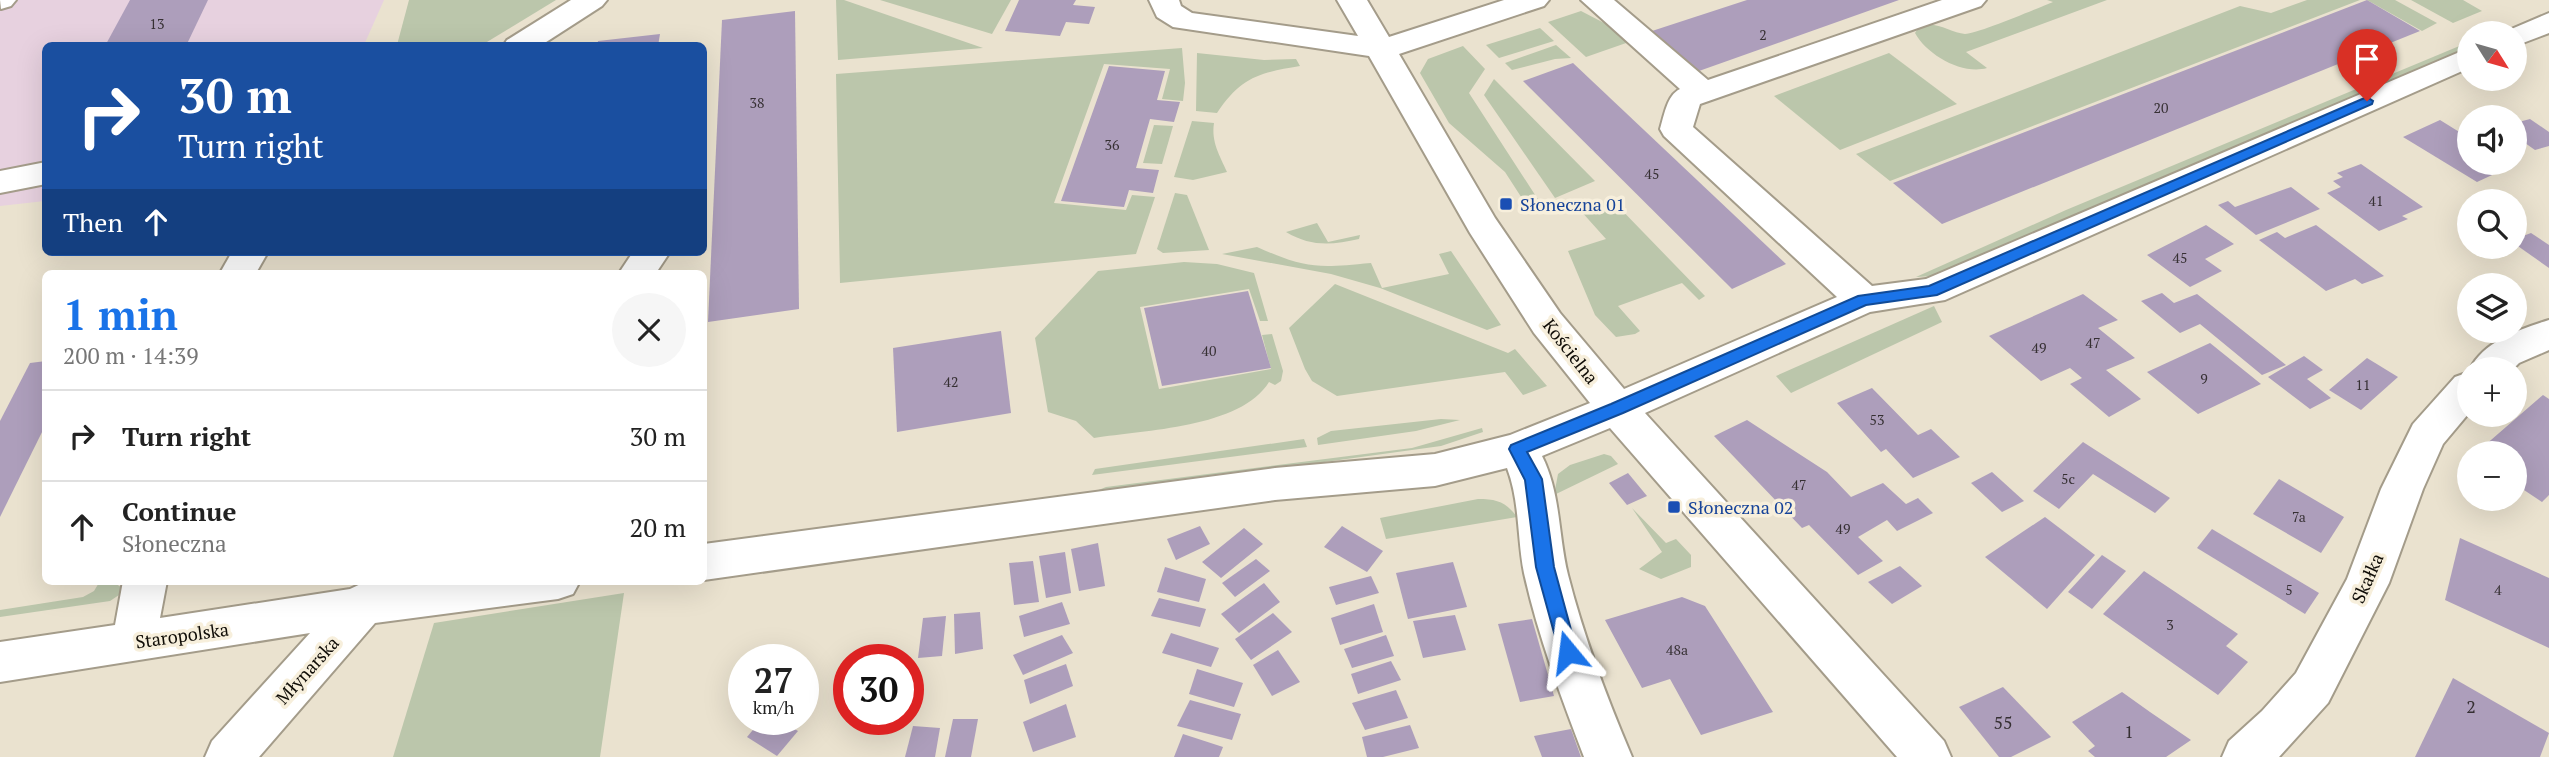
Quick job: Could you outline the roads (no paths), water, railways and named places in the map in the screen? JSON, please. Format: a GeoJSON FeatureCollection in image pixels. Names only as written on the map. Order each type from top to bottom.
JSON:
{"type":"FeatureCollection","features":[{"type":"Feature","properties":{"kind":"street"},"geometry":{"type":"LineString","coordinates":[[524,42],[592,0]]}},
{"type":"Feature","properties":{"kind":"street"},"geometry":{"type":"LineString","coordinates":[[1164,0],[1168,11],[1184,21],[1288,38],[1383,49],[1534,0]]}},
{"type":"Feature","properties":{"kind":"street"},"geometry":{"type":"LineString","coordinates":[[1596,0],[1703,92]]}},
{"type":"Feature","properties":{"kind":"street"},"geometry":{"type":"LineString","coordinates":[[1864,300],[1676,129],[1686,98],[1971,0]]}},
{"type":"Feature","properties":{"kind":"street"},"geometry":{"type":"LineString","coordinates":[[1288,38],[1306,24],[1354,4]]}},
{"type":"Feature","properties":{"kind":"street","name":"Kościelna"},"geometry":{"type":"LineString","coordinates":[[1354,4],[1383,49],[1493,242],[1548,323],[1617,409],[1927,757]]}},
{"type":"Feature","properties":{"kind":"street"},"geometry":{"type":"LineString","coordinates":[[2527,32],[2549,22]]}},
{"type":"Feature","properties":{"kind":"street"},"geometry":{"type":"LineString","coordinates":[[707,562],[1275,484],[1435,470],[1517,449],[1617,409],[1864,300],[1932,291],[2457,62]]}},
{"type":"Feature","properties":{"kind":"street"},"geometry":{"type":"LineString","coordinates":[[0,182],[42,174]]}},
{"type":"Feature","properties":{"kind":"street"},"geometry":{"type":"LineString","coordinates":[[2502,357],[2549,334]]}},
{"type":"Feature","properties":{"kind":"street","name":"Skałka"},"geometry":{"type":"LineString","coordinates":[[2246,757],[2279,726],[2312,688],[2367,583],[2402,489],[2427,435],[2457,401]]}},
{"type":"Feature","properties":{"kind":"street"},"geometry":{"type":"LineString","coordinates":[[1517,449],[1534,479],[1545,567],[1575,677],[1608,757]]}},
{"type":"Feature","properties":{"kind":"street"},"geometry":{"type":"LineString","coordinates":[[135,642],[144,585]]}},
{"type":"Feature","properties":{"kind":"street","name":"Staropolska"},"geometry":{"type":"LineString","coordinates":[[0,662],[135,642],[373,594],[501,585]]}},
{"type":"Feature","properties":{"kind":"street","name":"Młynarska"},"geometry":{"type":"LineString","coordinates":[[229,757],[373,594]]}},
{"type":"Feature","properties":{"kind":"place","name":"Słoneczna 01"},"geometry":{"type":"Point","coordinates":[1506,204]}},
{"type":"Feature","properties":{"kind":"place","name":"Słoneczna 02"},"geometry":{"type":"Point","coordinates":[1674,507]}}]}
